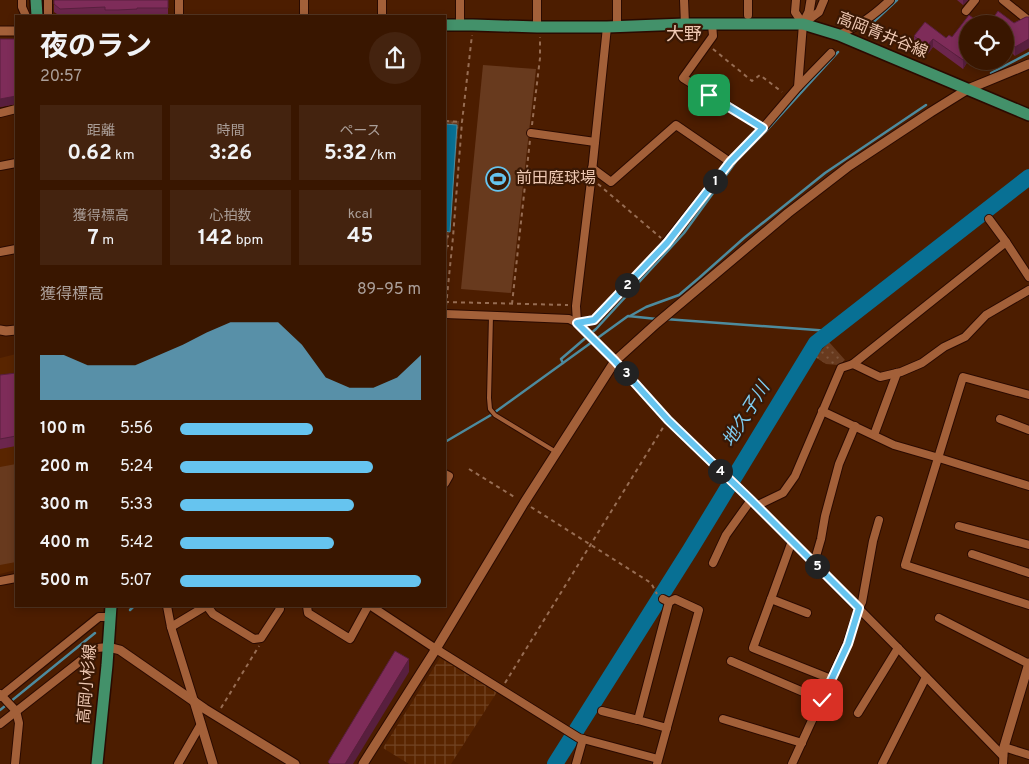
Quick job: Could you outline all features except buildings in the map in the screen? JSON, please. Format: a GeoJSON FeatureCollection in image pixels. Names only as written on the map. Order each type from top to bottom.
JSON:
{"type":"FeatureCollection","features":[{"type":"Feature","properties":{"kind":"main road"},"geometry":{"type":"LineString","coordinates":[[36,0],[37,15]]}},
{"type":"Feature","properties":{"kind":"main road","name":"高岡青井谷線"},"geometry":{"type":"LineString","coordinates":[[446,25],[473,25],[538,32],[612,26],[803,24],[839,35],[1029,115]]}},
{"type":"Feature","properties":{"kind":"main road","name":"高岡小杉線"},"geometry":{"type":"LineString","coordinates":[[97,764],[111,612]]}},
{"type":"Feature","properties":{"kind":"street"},"geometry":{"type":"LineString","coordinates":[[22,0],[22,7],[26,15]]}},
{"type":"Feature","properties":{"kind":"street"},"geometry":{"type":"LineString","coordinates":[[48,0],[48,15]]}},
{"type":"Feature","properties":{"kind":"street"},"geometry":{"type":"LineString","coordinates":[[178,0],[179,15]]}},
{"type":"Feature","properties":{"kind":"street"},"geometry":{"type":"LineString","coordinates":[[304,0],[304,15]]}},
{"type":"Feature","properties":{"kind":"street"},"geometry":{"type":"LineString","coordinates":[[382,0],[382,15]]}},
{"type":"Feature","properties":{"kind":"street"},"geometry":{"type":"LineString","coordinates":[[460,0],[460,25]]}},
{"type":"Feature","properties":{"kind":"street"},"geometry":{"type":"LineString","coordinates":[[537,0],[538,32]]}},
{"type":"Feature","properties":{"kind":"street"},"geometry":{"type":"LineString","coordinates":[[577,323],[576,306],[595,142],[616,0]]}},
{"type":"Feature","properties":{"kind":"street"},"geometry":{"type":"LineString","coordinates":[[684,0],[685,24]]}},
{"type":"Feature","properties":{"kind":"street"},"geometry":{"type":"LineString","coordinates":[[748,0],[748,15]]}},
{"type":"Feature","properties":{"kind":"street"},"geometry":{"type":"LineString","coordinates":[[796,0],[796,12],[803,24]]}},
{"type":"Feature","properties":{"kind":"street"},"geometry":{"type":"LineString","coordinates":[[803,24],[819,12],[824,0]]}},
{"type":"Feature","properties":{"kind":"street"},"geometry":{"type":"LineString","coordinates":[[839,35],[860,25],[890,0]]}},
{"type":"Feature","properties":{"kind":"street"},"geometry":{"type":"LineString","coordinates":[[966,11],[975,0]]}},
{"type":"Feature","properties":{"kind":"street"},"geometry":{"type":"LineString","coordinates":[[1003,0],[1029,20]]}},
{"type":"Feature","properties":{"kind":"street"},"geometry":{"type":"LineString","coordinates":[[798,87],[803,24],[810,4]]}},
{"type":"Feature","properties":{"kind":"street"},"geometry":{"type":"LineString","coordinates":[[712,24],[712,36],[708,44],[683,78],[763,128]]}},
{"type":"Feature","properties":{"kind":"street"},"geometry":{"type":"LineString","coordinates":[[0,31],[15,31]]}},
{"type":"Feature","properties":{"kind":"street"},"geometry":{"type":"LineString","coordinates":[[577,323],[594,320],[667,243],[730,162],[831,53]]}},
{"type":"Feature","properties":{"kind":"street"},"geometry":{"type":"LineString","coordinates":[[363,764],[436,649],[524,503],[615,361],[657,323],[788,213],[849,166],[968,90],[1029,64]]}},
{"type":"Feature","properties":{"kind":"street"},"geometry":{"type":"LineString","coordinates":[[0,113],[15,109]]}},
{"type":"Feature","properties":{"kind":"street"},"geometry":{"type":"LineString","coordinates":[[592,168],[611,182],[676,125],[730,162]]}},
{"type":"Feature","properties":{"kind":"street"},"geometry":{"type":"LineString","coordinates":[[531,133],[595,142]]}},
{"type":"Feature","properties":{"kind":"street"},"geometry":{"type":"LineString","coordinates":[[0,166],[15,164]]}},
{"type":"Feature","properties":{"kind":"street"},"geometry":{"type":"LineString","coordinates":[[988,219],[1029,277]]}},
{"type":"Feature","properties":{"kind":"street"},"geometry":{"type":"LineString","coordinates":[[713,563],[726,534],[754,503],[783,493],[795,476],[841,368],[853,364],[1006,242]]}},
{"type":"Feature","properties":{"kind":"street"},"geometry":{"type":"LineString","coordinates":[[0,252],[15,249]]}},
{"type":"Feature","properties":{"kind":"street"},"geometry":{"type":"LineString","coordinates":[[853,364],[880,377],[922,363],[944,347],[965,337],[986,316],[1029,290]]}},
{"type":"Feature","properties":{"kind":"street"},"geometry":{"type":"LineString","coordinates":[[446,311],[491,316],[569,319],[577,323],[615,361],[668,420],[859,608],[1003,756],[1029,754]]}},
{"type":"Feature","properties":{"kind":"street"},"geometry":{"type":"LineString","coordinates":[[2,333],[15,330]]}},
{"type":"Feature","properties":{"kind":"street"},"geometry":{"type":"LineString","coordinates":[[874,435],[896,373]]}},
{"type":"Feature","properties":{"kind":"street"},"geometry":{"type":"LineString","coordinates":[[1029,395],[963,377],[905,565],[1029,605]]}},
{"type":"Feature","properties":{"kind":"street"},"geometry":{"type":"LineString","coordinates":[[822,411],[894,445],[1029,486]]}},
{"type":"Feature","properties":{"kind":"street"},"geometry":{"type":"LineString","coordinates":[[1000,419],[1029,430]]}},
{"type":"Feature","properties":{"kind":"street"},"geometry":{"type":"LineString","coordinates":[[814,563],[821,539],[824,516],[839,464],[855,426]]}},
{"type":"Feature","properties":{"kind":"street"},"geometry":{"type":"LineString","coordinates":[[792,764],[848,644],[862,602],[879,520]]}},
{"type":"Feature","properties":{"kind":"street"},"geometry":{"type":"LineString","coordinates":[[959,526],[1029,546]]}},
{"type":"Feature","properties":{"kind":"street"},"geometry":{"type":"LineString","coordinates":[[792,541],[754,648],[831,679]]}},
{"type":"Feature","properties":{"kind":"street"},"geometry":{"type":"LineString","coordinates":[[972,554],[1029,573]]}},
{"type":"Feature","properties":{"kind":"street"},"geometry":{"type":"LineString","coordinates":[[0,581],[15,578]]}},
{"type":"Feature","properties":{"kind":"street"},"geometry":{"type":"LineString","coordinates":[[372,607],[581,738],[658,762],[699,610],[675,599],[663,599],[638,720]]}},
{"type":"Feature","properties":{"kind":"street"},"geometry":{"type":"LineString","coordinates":[[771,599],[807,613]]}},
{"type":"Feature","properties":{"kind":"street"},"geometry":{"type":"LineString","coordinates":[[167,607],[171,627],[213,764]]}},
{"type":"Feature","properties":{"kind":"street"},"geometry":{"type":"LineString","coordinates":[[171,627],[205,607]]}},
{"type":"Feature","properties":{"kind":"street"},"geometry":{"type":"LineString","coordinates":[[208,607],[213,614],[254,639],[261,638],[280,609],[279,607]]}},
{"type":"Feature","properties":{"kind":"street"},"geometry":{"type":"LineString","coordinates":[[307,607],[308,613],[350,639],[369,607]]}},
{"type":"Feature","properties":{"kind":"street"},"geometry":{"type":"LineString","coordinates":[[0,724],[6,700],[98,617],[111,612]]}},
{"type":"Feature","properties":{"kind":"street"},"geometry":{"type":"LineString","coordinates":[[940,618],[1029,664],[1003,756]]}},
{"type":"Feature","properties":{"kind":"street"},"geometry":{"type":"LineString","coordinates":[[6,700],[97,648],[120,650],[216,716],[295,764]]}},
{"type":"Feature","properties":{"kind":"street"},"geometry":{"type":"LineString","coordinates":[[858,713],[898,648]]}},
{"type":"Feature","properties":{"kind":"street"},"geometry":{"type":"LineString","coordinates":[[731,662],[822,700]]}},
{"type":"Feature","properties":{"kind":"street"},"geometry":{"type":"LineString","coordinates":[[882,764],[926,678]]}},
{"type":"Feature","properties":{"kind":"street"},"geometry":{"type":"LineString","coordinates":[[6,700],[19,723],[15,764]]}},
{"type":"Feature","properties":{"kind":"street"},"geometry":{"type":"LineString","coordinates":[[602,711],[667,728]]}},
{"type":"Feature","properties":{"kind":"street"},"geometry":{"type":"LineString","coordinates":[[723,719],[802,744]]}},
{"type":"Feature","properties":{"kind":"street"},"geometry":{"type":"LineString","coordinates":[[178,764],[202,724]]}},
{"type":"Feature","properties":{"kind":"street"},"geometry":{"type":"LineString","coordinates":[[576,764],[581,738]]}},
{"type":"Feature","properties":{"kind":"lane"},"geometry":{"type":"LineString","coordinates":[[491,316],[490,409],[495,415],[556,452]]}},
{"type":"Feature","properties":{"kind":"path"},"geometry":{"type":"LineString","coordinates":[[473,25],[462,122],[454,237],[446,302],[576,306]]}},
{"type":"Feature","properties":{"kind":"path"},"geometry":{"type":"LineString","coordinates":[[512,304],[540,58],[538,32]]}},
{"type":"Feature","properties":{"kind":"path"},"geometry":{"type":"LineString","coordinates":[[708,44],[752,81],[760,75],[789,98]]}},
{"type":"Feature","properties":{"kind":"path"},"geometry":{"type":"LineString","coordinates":[[446,120],[462,122]]}},
{"type":"Feature","properties":{"kind":"path"},"geometry":{"type":"LineString","coordinates":[[591,180],[594,180],[667,243]]}},
{"type":"Feature","properties":{"kind":"path"},"geometry":{"type":"LineString","coordinates":[[446,236],[454,237]]}},
{"type":"Feature","properties":{"kind":"path"},"geometry":{"type":"LineString","coordinates":[[446,246],[452,246]]}},
{"type":"Feature","properties":{"kind":"path"},"geometry":{"type":"LineString","coordinates":[[501,689],[668,420]]}},
{"type":"Feature","properties":{"kind":"path"},"geometry":{"type":"LineString","coordinates":[[469,469],[651,583],[663,599]]}},
{"type":"Feature","properties":{"kind":"path"},"geometry":{"type":"LineString","coordinates":[[216,716],[259,647],[258,638]]}},
{"type":"Feature","properties":{"kind":"shaded area","name":"前田庭球場"},"geometry":{"type":"Polygon","coordinates":[[[483,65],[536,69],[511,293],[461,289],[483,65]]]}},
{"type":"Feature","properties":{"kind":"shaded area"},"geometry":{"type":"Polygon","coordinates":[[[446,120],[459,121],[446,263],[446,120]]]}},
{"type":"Feature","properties":{"kind":"shaded area"},"geometry":{"type":"Polygon","coordinates":[[[829,342],[845,360],[838,365],[826,364],[815,357],[829,342]]]}},
{"type":"Feature","properties":{"kind":"shaded area"},"geometry":{"type":"Polygon","coordinates":[[[15,354],[15,570],[0,574],[0,358],[15,354]]]}},
{"type":"Feature","properties":{"kind":"shaded area"},"geometry":{"type":"Polygon","coordinates":[[[15,464],[15,562],[0,565],[0,467],[15,464]]]}},
{"type":"Feature","properties":{"kind":"shaded area"},"geometry":{"type":"Polygon","coordinates":[[[440,658],[497,692],[451,764],[409,764],[383,748],[440,658]]]}},
{"type":"Feature","properties":{"kind":"water"},"geometry":{"type":"Polygon","coordinates":[[[446,124],[457,125],[450,232],[446,231],[446,124]]]}},
{"type":"Feature","properties":{"kind":"waterway"},"geometry":{"type":"LineString","coordinates":[[867,28],[897,0]]}},
{"type":"Feature","properties":{"kind":"waterway"},"geometry":{"type":"LineString","coordinates":[[563,363],[561,359],[596,329],[684,233],[737,160],[838,52]]}},
{"type":"Feature","properties":{"kind":"waterway"},"geometry":{"type":"LineString","coordinates":[[991,73],[1029,53]]}},
{"type":"Feature","properties":{"kind":"waterway"},"geometry":{"type":"LineString","coordinates":[[630,316],[646,307],[679,295],[744,238],[825,173],[926,105]]}},
{"type":"Feature","properties":{"kind":"waterway","name":"地久子川"},"geometry":{"type":"LineString","coordinates":[[555,764],[690,550],[816,343],[1029,177]]}},
{"type":"Feature","properties":{"kind":"waterway"},"geometry":{"type":"LineString","coordinates":[[446,441],[491,415],[628,316],[657,319]]}},
{"type":"Feature","properties":{"kind":"waterway"},"geometry":{"type":"LineString","coordinates":[[665,319],[830,331]]}},
{"type":"Feature","properties":{"kind":"waterway"},"geometry":{"type":"LineString","coordinates":[[130,610],[133,607]]}},
{"type":"Feature","properties":{"kind":"waterway"},"geometry":{"type":"LineString","coordinates":[[0,710],[95,633]]}},
{"type":"Feature","properties":{"kind":"place","name":"前田庭球場"},"geometry":{"type":"Point","coordinates":[498,179]}},
{"type":"Feature","properties":{"kind":"district","name":"大野"},"geometry":{"type":"Point","coordinates":[684,35]}},
{"type":"Feature","properties":{"kind":"route"},"geometry":{"type":"LineString","coordinates":[[709,95],[763,128],[730,162],[658,254],[594,320],[577,323],[615,361],[668,420],[859,608],[848,644],[822,700]]}}]}
